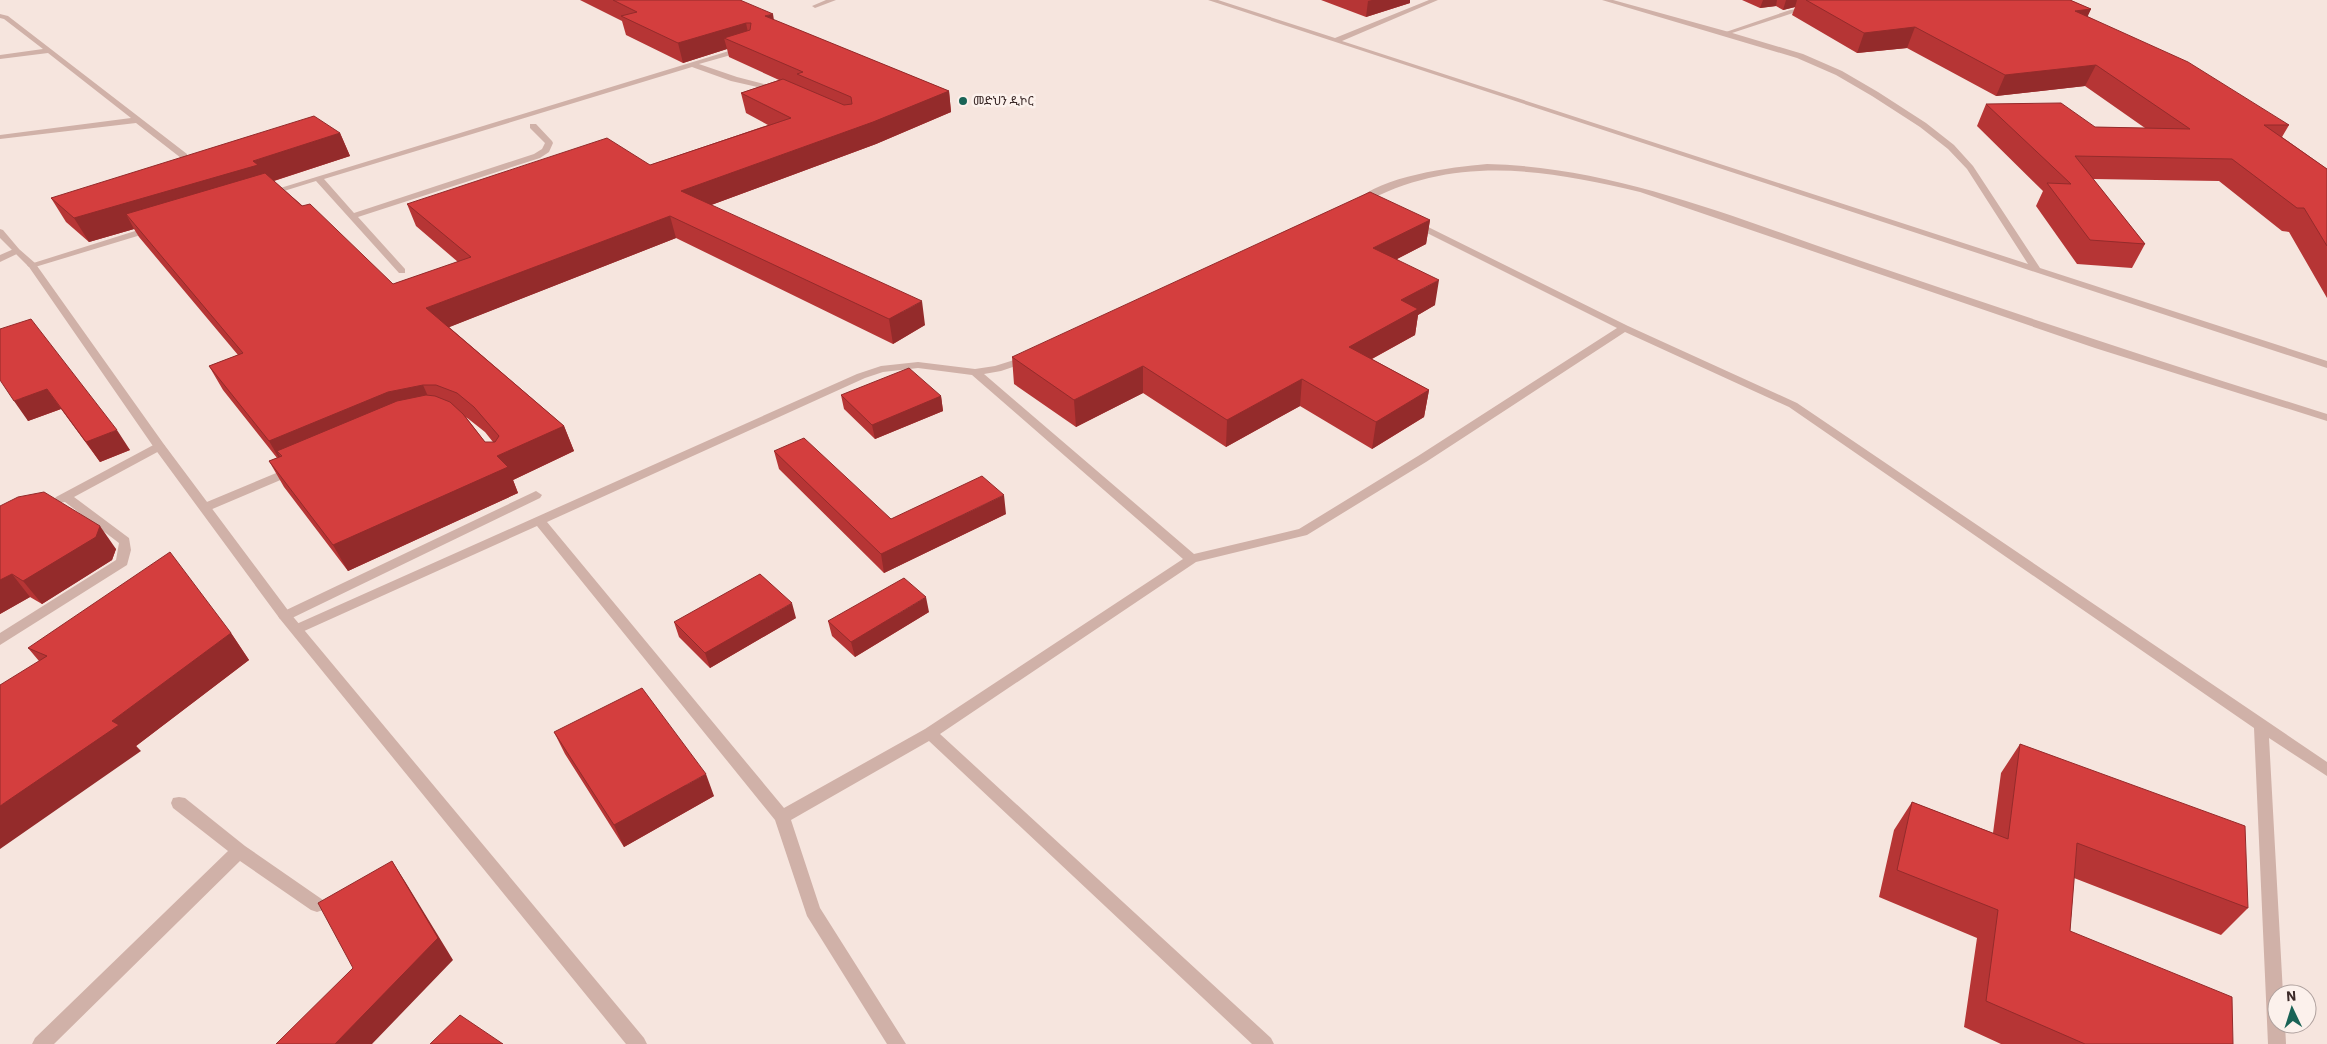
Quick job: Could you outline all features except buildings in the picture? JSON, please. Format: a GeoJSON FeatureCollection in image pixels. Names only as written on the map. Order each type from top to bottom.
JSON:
{"type":"FeatureCollection","features":[{"type":"Feature","properties":{"kind":"street"},"geometry":{"type":"LineString","coordinates":[[815,6],[834,0]]}},
{"type":"Feature","properties":{"kind":"street"},"geometry":{"type":"LineString","coordinates":[[1211,0],[2327,365]]}},
{"type":"Feature","properties":{"kind":"street"},"geometry":{"type":"LineString","coordinates":[[1335,41],[1435,0]]}},
{"type":"Feature","properties":{"kind":"street"},"geometry":{"type":"LineString","coordinates":[[1605,0],[1727,33],[1800,56],[1839,73],[1923,125],[1951,147],[1970,168],[2037,270]]}},
{"type":"Feature","properties":{"kind":"street"},"geometry":{"type":"LineString","coordinates":[[1727,33],[1792,11],[1816,8]]}},
{"type":"Feature","properties":{"kind":"street"},"geometry":{"type":"LineString","coordinates":[[0,16],[6,17],[48,52],[184,156]]}},
{"type":"Feature","properties":{"kind":"street"},"geometry":{"type":"LineString","coordinates":[[261,195],[752,46]]}},
{"type":"Feature","properties":{"kind":"street"},"geometry":{"type":"LineString","coordinates":[[0,57],[48,52]]}},
{"type":"Feature","properties":{"kind":"street"},"geometry":{"type":"LineString","coordinates":[[691,64],[786,94]]}},
{"type":"Feature","properties":{"kind":"street"},"geometry":{"type":"LineString","coordinates":[[0,137],[137,120]]}},
{"type":"Feature","properties":{"kind":"street"},"geometry":{"type":"LineString","coordinates":[[353,216],[537,156],[546,150],[549,143],[533,126]]}},
{"type":"Feature","properties":{"kind":"street"},"geometry":{"type":"LineString","coordinates":[[1347,208],[1369,201],[1393,185],[1472,166],[1509,166],[1601,180],[1652,194],[2099,346],[2327,418]]}},
{"type":"Feature","properties":{"kind":"street"},"geometry":{"type":"LineString","coordinates":[[318,178],[402,271]]}},
{"type":"Feature","properties":{"kind":"street"},"geometry":{"type":"LineString","coordinates":[[1400,217],[1624,328],[1793,404],[2327,770]]}},
{"type":"Feature","properties":{"kind":"street"},"geometry":{"type":"LineString","coordinates":[[32,265],[156,227]]}},
{"type":"Feature","properties":{"kind":"street"},"geometry":{"type":"LineString","coordinates":[[0,232],[16,251],[32,265],[159,446],[285,616],[638,1044]]}},
{"type":"Feature","properties":{"kind":"street"},"geometry":{"type":"LineString","coordinates":[[0,258],[16,251]]}},
{"type":"Feature","properties":{"kind":"street"},"geometry":{"type":"LineString","coordinates":[[782,817],[930,733],[1192,559],[1303,532],[1624,328]]}},
{"type":"Feature","properties":{"kind":"street"},"geometry":{"type":"LineString","coordinates":[[297,629],[861,376],[881,370],[918,365],[975,372],[996,369],[1033,356]]}},
{"type":"Feature","properties":{"kind":"street"},"geometry":{"type":"LineString","coordinates":[[975,372],[1192,559]]}},
{"type":"Feature","properties":{"kind":"street"},"geometry":{"type":"LineString","coordinates":[[50,505],[159,446]]}},
{"type":"Feature","properties":{"kind":"street"},"geometry":{"type":"LineString","coordinates":[[206,507],[307,464]]}},
{"type":"Feature","properties":{"kind":"street"},"geometry":{"type":"LineString","coordinates":[[285,616],[536,495]]}},
{"type":"Feature","properties":{"kind":"street"},"geometry":{"type":"LineString","coordinates":[[0,640],[122,562],[126,550],[125,540],[66,497]]}},
{"type":"Feature","properties":{"kind":"street"},"geometry":{"type":"LineString","coordinates":[[539,521],[782,817],[813,911],[897,1044]]}},
{"type":"Feature","properties":{"kind":"street"},"geometry":{"type":"LineString","coordinates":[[2261,725],[2277,1044]]}},
{"type":"Feature","properties":{"kind":"street"},"geometry":{"type":"LineString","coordinates":[[930,733],[1265,1044]]}},
{"type":"Feature","properties":{"kind":"street"},"geometry":{"type":"LineString","coordinates":[[179,803],[239,851],[318,905]]}},
{"type":"Feature","properties":{"kind":"street"},"geometry":{"type":"LineString","coordinates":[[41,1044],[239,851]]}},
{"type":"Feature","properties":{"kind":"place","name":"መድህን ዲኮር"},"geometry":{"type":"Point","coordinates":[963,101]}}]}
